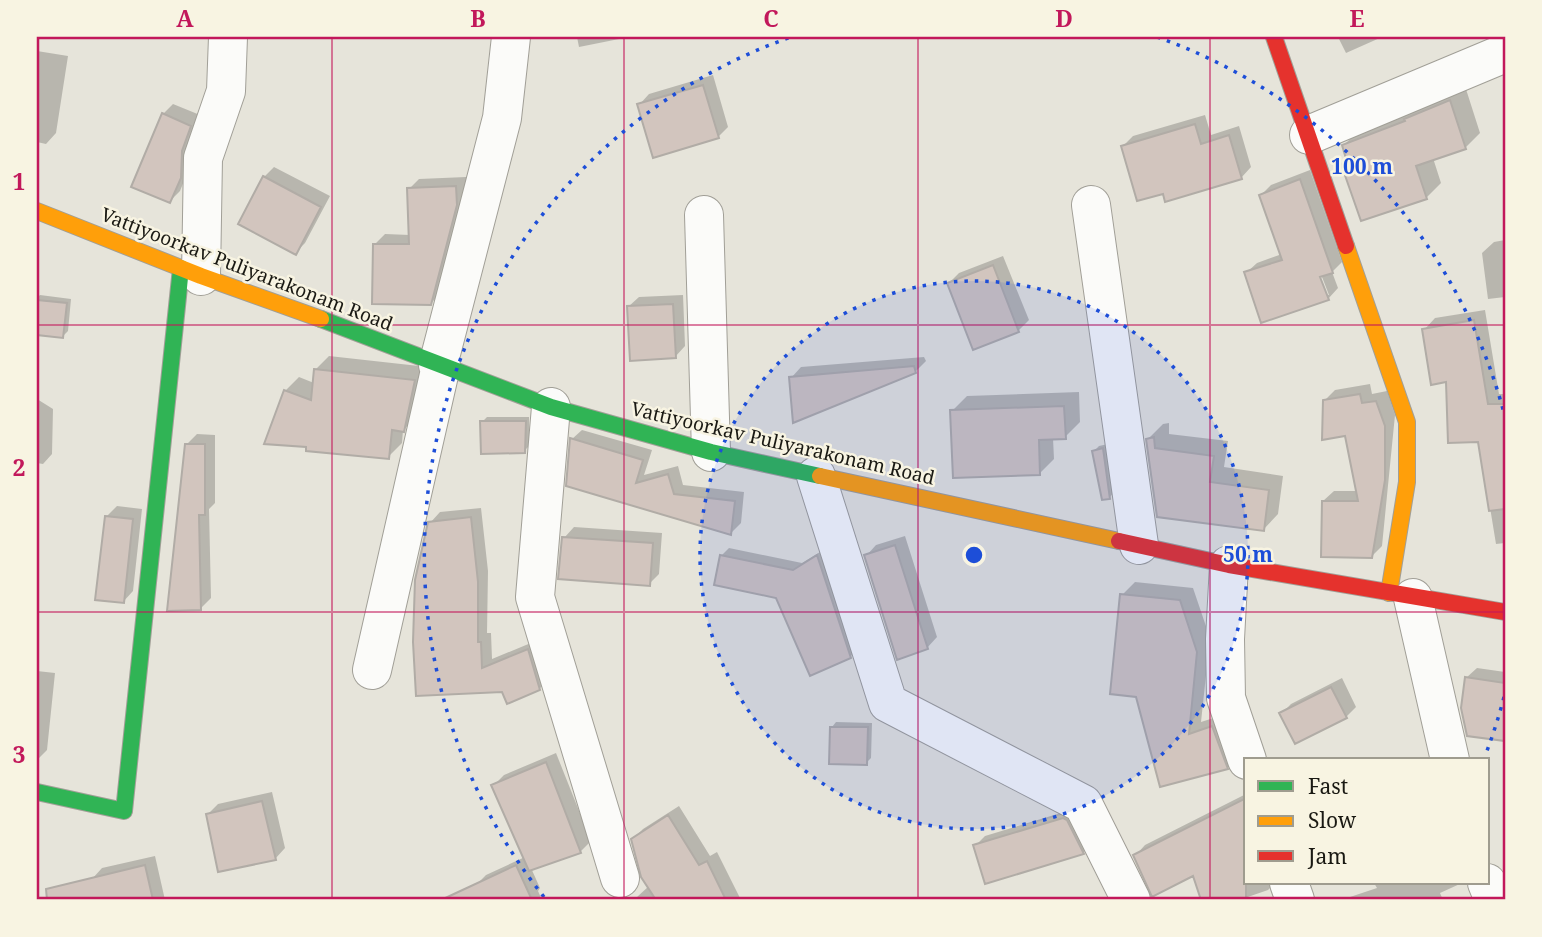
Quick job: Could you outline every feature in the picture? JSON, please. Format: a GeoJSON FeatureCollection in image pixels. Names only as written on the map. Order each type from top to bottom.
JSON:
{"type":"FeatureCollection","features":[{"type":"Feature","properties":{"kind":"main road"},"geometry":{"type":"LineString","coordinates":[[1274,37],[1407,422],[1401,595]]}},
{"type":"Feature","properties":{"kind":"main road","name":"Vattiyoorkav Puliyarakonam Road"},"geometry":{"type":"LineString","coordinates":[[37,211],[191,272],[551,407],[711,452],[1229,565],[1505,612]]}},
{"type":"Feature","properties":{"kind":"main road"},"geometry":{"type":"LineString","coordinates":[[37,792],[124,811],[191,272]]}},
{"type":"Feature","properties":{"kind":"street"},"geometry":{"type":"LineString","coordinates":[[191,272],[203,158],[226,91],[228,37]]}},
{"type":"Feature","properties":{"kind":"street"},"geometry":{"type":"LineString","coordinates":[[372,670],[439,366],[502,118],[511,37]]}},
{"type":"Feature","properties":{"kind":"street"},"geometry":{"type":"LineString","coordinates":[[1309,135],[1505,53]]}},
{"type":"Feature","properties":{"kind":"street"},"geometry":{"type":"LineString","coordinates":[[1091,205],[1139,545]]}},
{"type":"Feature","properties":{"kind":"street"},"geometry":{"type":"LineString","coordinates":[[704,215],[711,452]]}},
{"type":"Feature","properties":{"kind":"street"},"geometry":{"type":"LineString","coordinates":[[551,407],[535,597],[620,878]]}},
{"type":"Feature","properties":{"kind":"street"},"geometry":{"type":"LineString","coordinates":[[816,476],[888,703],[1083,804],[1131,900]]}},
{"type":"Feature","properties":{"kind":"street"},"geometry":{"type":"LineString","coordinates":[[1229,565],[1225,639],[1226,698],[1246,758]]}},
{"type":"Feature","properties":{"kind":"street"},"geometry":{"type":"LineString","coordinates":[[1401,595],[1449,758]]}},
{"type":"Feature","properties":{"kind":"building"},"geometry":{"type":"Polygon","coordinates":[[[703,85],[719,138],[653,158],[637,104],[703,85]]]}},
{"type":"Feature","properties":{"kind":"building"},"geometry":{"type":"Polygon","coordinates":[[[1450,100],[1466,149],[1416,166],[1427,199],[1361,221],[1341,164],[1347,162],[1342,145],[1450,100]]]}},
{"type":"Feature","properties":{"kind":"building"},"geometry":{"type":"Polygon","coordinates":[[[162,113],[191,126],[182,151],[181,178],[170,203],[131,187],[162,113]]]}},
{"type":"Feature","properties":{"kind":"building"},"geometry":{"type":"Polygon","coordinates":[[[1195,124],[1201,144],[1229,135],[1242,179],[1165,202],[1163,194],[1137,201],[1121,146],[1195,124]]]}},
{"type":"Feature","properties":{"kind":"building"},"geometry":{"type":"Polygon","coordinates":[[[263,176],[321,207],[296,255],[238,224],[263,176]]]}},
{"type":"Feature","properties":{"kind":"building"},"geometry":{"type":"Polygon","coordinates":[[[1300,179],[1333,273],[1320,277],[1329,300],[1261,323],[1244,272],[1282,260],[1259,195],[1300,179]]]}},
{"type":"Feature","properties":{"kind":"building"},"geometry":{"type":"Polygon","coordinates":[[[456,186],[457,205],[431,305],[372,304],[373,244],[409,244],[407,188],[456,186]]]}},
{"type":"Feature","properties":{"kind":"building"},"geometry":{"type":"Polygon","coordinates":[[[993,265],[1019,332],[973,350],[947,283],[993,265]]]}},
{"type":"Feature","properties":{"kind":"building"},"geometry":{"type":"Polygon","coordinates":[[[37,300],[67,303],[63,338],[37,335],[37,300]]]}},
{"type":"Feature","properties":{"kind":"building"},"geometry":{"type":"Polygon","coordinates":[[[673,304],[676,358],[630,361],[627,306],[673,304]]]}},
{"type":"Feature","properties":{"kind":"building"},"geometry":{"type":"Polygon","coordinates":[[[1474,320],[1488,404],[1505,404],[1505,509],[1489,511],[1478,442],[1448,443],[1446,382],[1431,385],[1422,329],[1474,320]]]}},
{"type":"Feature","properties":{"kind":"building"},"geometry":{"type":"Polygon","coordinates":[[[914,366],[916,373],[793,423],[789,377],[914,366]]]}},
{"type":"Feature","properties":{"kind":"building"},"geometry":{"type":"Polygon","coordinates":[[[314,369],[415,380],[404,432],[392,430],[389,459],[264,444],[284,390],[311,400],[314,369]]]}},
{"type":"Feature","properties":{"kind":"building"},"geometry":{"type":"Polygon","coordinates":[[[1360,394],[1362,403],[1376,401],[1385,426],[1385,480],[1372,558],[1321,557],[1322,501],[1358,501],[1345,436],[1322,440],[1323,400],[1360,394]]]}},
{"type":"Feature","properties":{"kind":"building"},"geometry":{"type":"Polygon","coordinates":[[[1064,406],[1066,439],[1039,440],[1040,475],[953,478],[950,410],[1064,406]]]}},
{"type":"Feature","properties":{"kind":"building"},"geometry":{"type":"Polygon","coordinates":[[[480,421],[526,421],[525,453],[481,454],[480,421]]]}},
{"type":"Feature","properties":{"kind":"building"},"geometry":{"type":"Polygon","coordinates":[[[1154,437],[1155,448],[1214,456],[1210,482],[1269,490],[1264,531],[1157,517],[1146,439],[1154,437]]]}},
{"type":"Feature","properties":{"kind":"building"},"geometry":{"type":"Polygon","coordinates":[[[570,438],[643,460],[636,483],[668,474],[674,494],[735,501],[731,535],[566,486],[570,438]]]}},
{"type":"Feature","properties":{"kind":"building"},"geometry":{"type":"Polygon","coordinates":[[[185,444],[205,444],[205,515],[199,515],[201,610],[167,611],[185,444]]]}},
{"type":"Feature","properties":{"kind":"building"},"geometry":{"type":"Polygon","coordinates":[[[1103,448],[1110,499],[1102,500],[1092,451],[1103,448]]]}},
{"type":"Feature","properties":{"kind":"building"},"geometry":{"type":"Polygon","coordinates":[[[105,516],[133,519],[124,603],[95,600],[105,516]]]}},
{"type":"Feature","properties":{"kind":"building"},"geometry":{"type":"Polygon","coordinates":[[[471,517],[478,582],[478,642],[481,642],[482,668],[528,649],[540,690],[507,704],[502,692],[416,696],[413,642],[415,580],[428,522],[471,517]]]}},
{"type":"Feature","properties":{"kind":"building"},"geometry":{"type":"Polygon","coordinates":[[[562,537],[653,543],[650,586],[558,579],[562,537]]]}},
{"type":"Feature","properties":{"kind":"building"},"geometry":{"type":"Polygon","coordinates":[[[895,545],[928,649],[897,660],[864,555],[895,545]]]}},
{"type":"Feature","properties":{"kind":"building"},"geometry":{"type":"Polygon","coordinates":[[[720,555],[793,570],[817,555],[851,658],[810,676],[776,598],[714,585],[720,555]]]}},
{"type":"Feature","properties":{"kind":"building"},"geometry":{"type":"Polygon","coordinates":[[[1120,594],[1180,600],[1197,652],[1189,734],[1212,726],[1228,769],[1160,787],[1136,697],[1110,694],[1120,594]]]}},
{"type":"Feature","properties":{"kind":"building"},"geometry":{"type":"Polygon","coordinates":[[[1465,677],[1505,683],[1505,741],[1467,736],[1461,708],[1465,677]]]}},
{"type":"Feature","properties":{"kind":"building"},"geometry":{"type":"Polygon","coordinates":[[[1331,687],[1347,718],[1295,744],[1279,713],[1331,687]]]}},
{"type":"Feature","properties":{"kind":"building"},"geometry":{"type":"Polygon","coordinates":[[[830,727],[868,727],[867,765],[829,764],[830,727]]]}},
{"type":"Feature","properties":{"kind":"building"},"geometry":{"type":"Polygon","coordinates":[[[546,762],[581,853],[529,871],[491,785],[546,762]]]}},
{"type":"Feature","properties":{"kind":"building"},"geometry":{"type":"Polygon","coordinates":[[[1244,799],[1246,900],[1201,900],[1193,876],[1152,897],[1133,855],[1244,799]]]}},
{"type":"Feature","properties":{"kind":"building"},"geometry":{"type":"Polygon","coordinates":[[[262,801],[276,860],[218,872],[206,814],[262,801]]]}},
{"type":"Feature","properties":{"kind":"building"},"geometry":{"type":"Polygon","coordinates":[[[668,815],[699,865],[707,861],[726,900],[656,900],[641,877],[631,839],[668,815]]]}},
{"type":"Feature","properties":{"kind":"building"},"geometry":{"type":"Polygon","coordinates":[[[1063,818],[1067,820],[1084,854],[985,884],[973,845],[1063,818]]]}},
{"type":"Feature","properties":{"kind":"building"},"geometry":{"type":"Polygon","coordinates":[[[145,865],[153,900],[47,900],[46,889],[145,865]]]}},
{"type":"Feature","properties":{"kind":"building"},"geometry":{"type":"Polygon","coordinates":[[[516,865],[532,900],[441,900],[516,865]]]}},
{"type":"Feature","properties":{"kind":"traffic: fast"},"geometry":{"type":"LineString","coordinates":[[37,792],[124,811],[181,268]]}},
{"type":"Feature","properties":{"kind":"traffic: fast"},"geometry":{"type":"LineString","coordinates":[[321,319],[551,407],[711,452],[820,476]]}},
{"type":"Feature","properties":{"kind":"traffic: slow"},"geometry":{"type":"LineString","coordinates":[[37,211],[201,276],[321,319]]}},
{"type":"Feature","properties":{"kind":"traffic: slow"},"geometry":{"type":"LineString","coordinates":[[1346,246],[1407,422],[1407,482],[1389,593]]}},
{"type":"Feature","properties":{"kind":"traffic: slow"},"geometry":{"type":"LineString","coordinates":[[820,476],[1119,541]]}},
{"type":"Feature","properties":{"kind":"traffic: jam"},"geometry":{"type":"LineString","coordinates":[[1274,37],[1346,246]]}},
{"type":"Feature","properties":{"kind":"traffic: jam"},"geometry":{"type":"LineString","coordinates":[[1119,541],[1229,565],[1505,612]]}}]}
